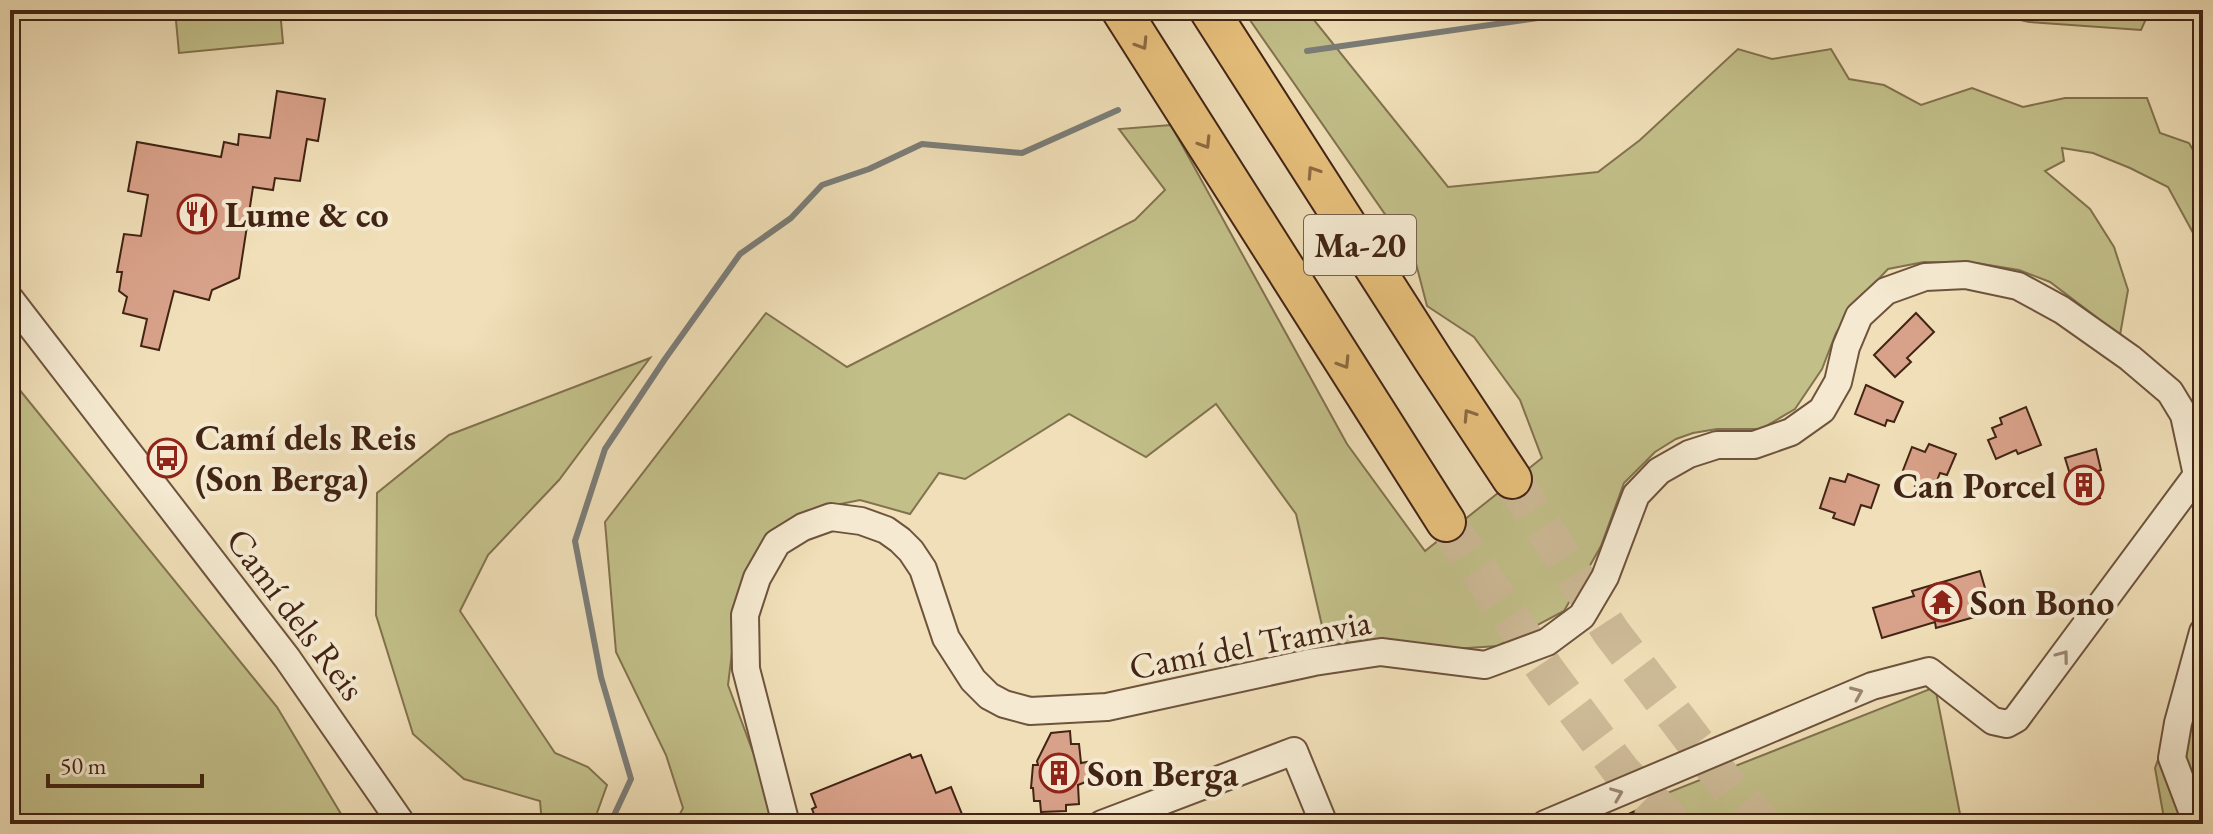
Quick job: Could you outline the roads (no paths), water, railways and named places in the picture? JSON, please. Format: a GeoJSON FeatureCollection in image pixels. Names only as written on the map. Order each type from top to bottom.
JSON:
{"type":"FeatureCollection","features":[{"type":"Feature","properties":{"kind":"highway","name":"Ma-20"},"geometry":{"type":"LineString","coordinates":[[1121,10],[1446,522]]}},
{"type":"Feature","properties":{"kind":"highway","name":"Ma-20"},"geometry":{"type":"LineString","coordinates":[[1209,10],[1512,479]]}},
{"type":"Feature","properties":{"kind":"street","name":"Camí del Tramvia"},"geometry":{"type":"LineString","coordinates":[[786,824],[746,669],[745,615],[757,578],[777,543],[803,527],[831,517],[861,521],[886,530],[911,551],[923,569],[946,638],[973,680],[989,696],[1030,711],[1107,707],[1314,662],[1381,652],[1485,665],[1547,642],[1582,616],[1605,577],[1636,495],[1659,471],[1689,454],[1717,445],[1754,445],[1791,432],[1822,410],[1838,382],[1846,347],[1859,316],[1886,291],[1925,277],[1966,275],[2018,286],[2062,310],[2130,358],[2194,417]]}},
{"type":"Feature","properties":{"kind":"street","name":"Camí dels Reis"},"geometry":{"type":"LineString","coordinates":[[10,299],[287,658],[402,824]]}},
{"type":"Feature","properties":{"kind":"street"},"geometry":{"type":"LineString","coordinates":[[1545,824],[1872,686],[1929,671],[1993,721],[2007,724],[2016,719],[2197,475],[2194,417]]}},
{"type":"Feature","properties":{"kind":"street"},"geometry":{"type":"LineString","coordinates":[[2197,824],[2172,758],[2178,723],[2203,632]]}},
{"type":"Feature","properties":{"kind":"street"},"geometry":{"type":"LineString","coordinates":[[1102,824],[1294,751],[1324,824]]}},
{"type":"Feature","properties":{"kind":"waterway"},"geometry":{"type":"LineString","coordinates":[[1307,51],[1580,10]]}},
{"type":"Feature","properties":{"kind":"waterway"},"geometry":{"type":"LineString","coordinates":[[610,824],[631,779],[601,677],[575,541],[605,449],[665,359],[740,254],[791,218],[822,185],[869,169],[922,144],[1022,153],[1118,110]]}},
{"type":"Feature","properties":{"kind":"tunnel"},"geometry":{"type":"LineString","coordinates":[[1512,479],[1611,632],[1732,791],[1763,824]]}},
{"type":"Feature","properties":{"kind":"tunnel"},"geometry":{"type":"LineString","coordinates":[[1446,522],[1547,672],[1622,772],[1674,824]]}},
{"type":"Feature","properties":{"kind":"place","name":"Lume & co"},"geometry":{"type":"Point","coordinates":[197,214]}},
{"type":"Feature","properties":{"kind":"place","name":"Camí dels Reis (Son Berga)"},"geometry":{"type":"Point","coordinates":[167,458]}},
{"type":"Feature","properties":{"kind":"place","name":"Can Porcel"},"geometry":{"type":"Point","coordinates":[2084,485]}},
{"type":"Feature","properties":{"kind":"place","name":"Son Bono"},"geometry":{"type":"Point","coordinates":[1942,602]}},
{"type":"Feature","properties":{"kind":"place","name":"Son Berga"},"geometry":{"type":"Point","coordinates":[1059,773]}}]}
